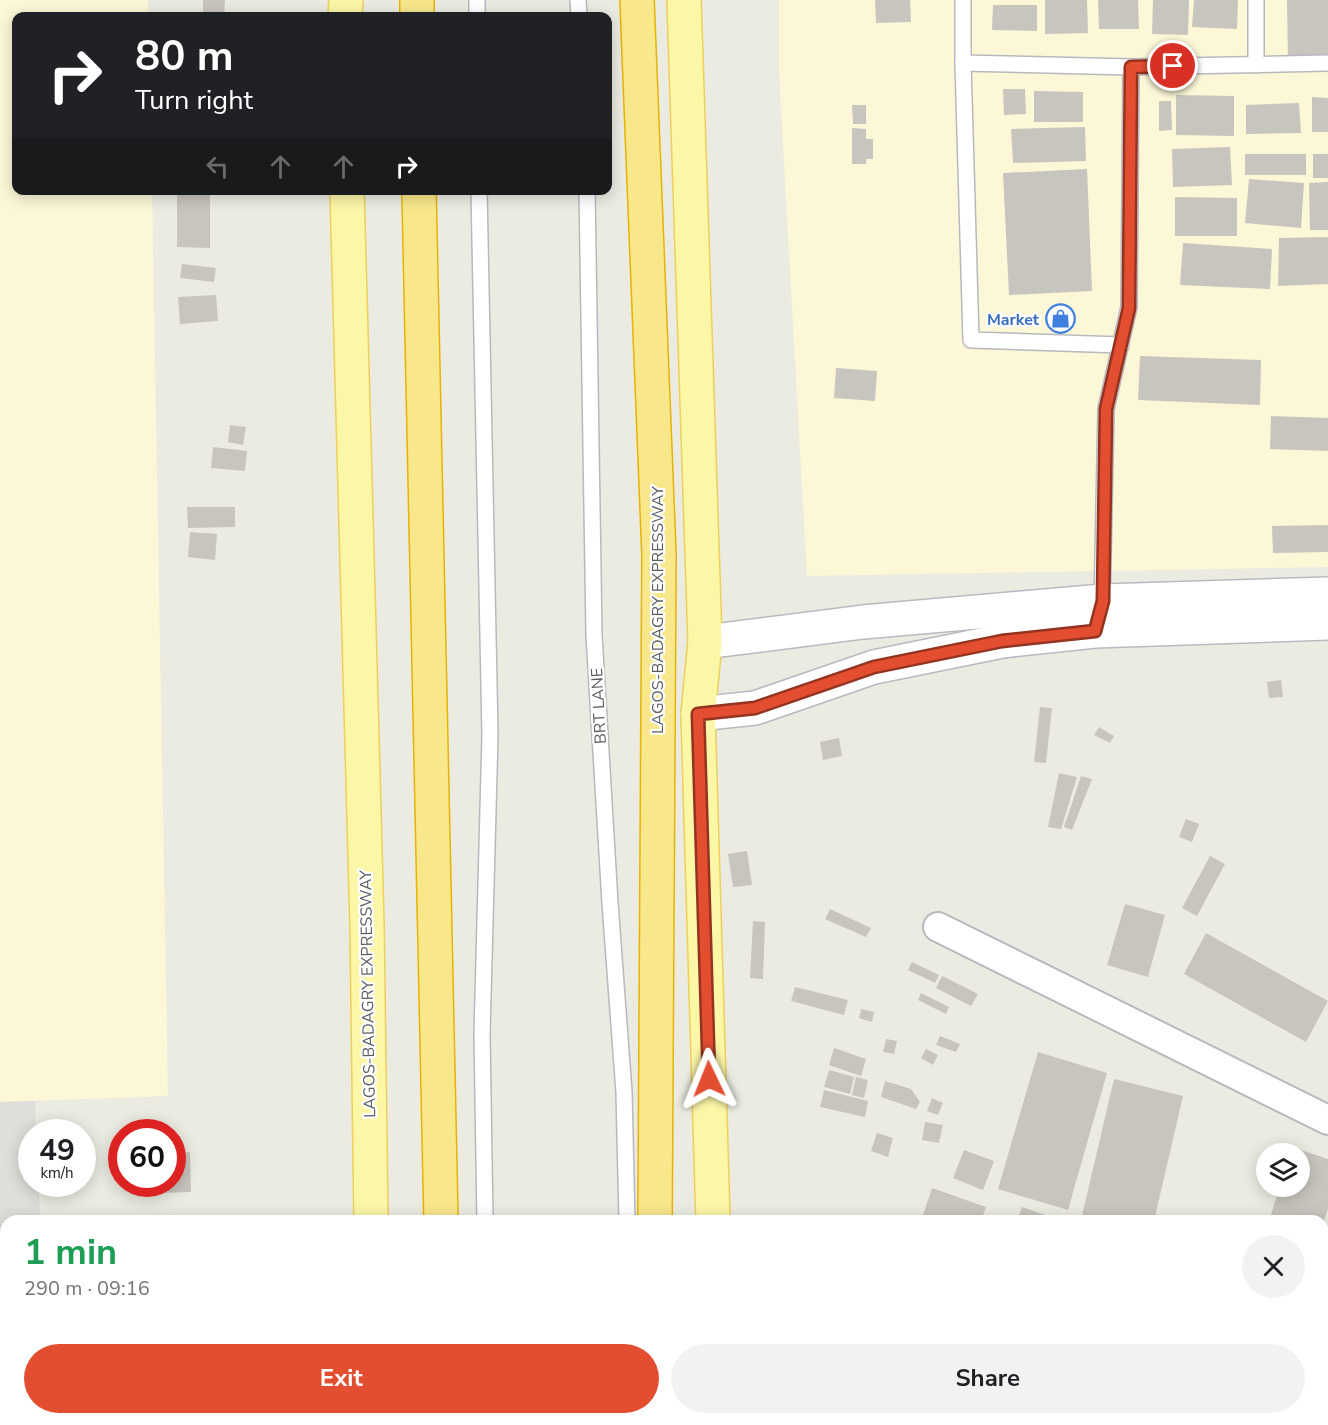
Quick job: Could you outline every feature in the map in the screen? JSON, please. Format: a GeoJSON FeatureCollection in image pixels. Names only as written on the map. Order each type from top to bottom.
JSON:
{"type":"FeatureCollection","features":[{"type":"Feature","properties":{"kind":"highway","name":"LAGOS-BADAGRY EXPRESSWAY"},"geometry":{"type":"LineString","coordinates":[[638,0],[659,555],[655,1215]]}},
{"type":"Feature","properties":{"kind":"highway"},"geometry":{"type":"LineString","coordinates":[[419,195],[441,1215]]}},
{"type":"Feature","properties":{"kind":"main road"},"geometry":{"type":"LineString","coordinates":[[684,0],[705,642],[698,714],[713,1215]]}},
{"type":"Feature","properties":{"kind":"main road","name":"LAGOS-BADAGRY EXPRESSWAY"},"geometry":{"type":"LineString","coordinates":[[347,195],[367,937],[371,1215]]}},
{"type":"Feature","properties":{"kind":"main road"},"geometry":{"type":"LineString","coordinates":[[698,714],[755,708],[874,667],[1002,641],[1099,616],[1328,594]]}},
{"type":"Feature","properties":{"kind":"main road"},"geometry":{"type":"LineString","coordinates":[[705,642],[863,622],[1099,616],[1328,623]]}},
{"type":"Feature","properties":{"kind":"street"},"geometry":{"type":"LineString","coordinates":[[939,927],[1328,1120]]}},
{"type":"Feature","properties":{"kind":"lane"},"geometry":{"type":"LineString","coordinates":[[963,0],[971,340],[1120,345]]}},
{"type":"Feature","properties":{"kind":"lane"},"geometry":{"type":"LineString","coordinates":[[1256,0],[1256,65]]}},
{"type":"Feature","properties":{"kind":"lane"},"geometry":{"type":"LineString","coordinates":[[963,63],[1131,67],[1328,63]]}},
{"type":"Feature","properties":{"kind":"lane"},"geometry":{"type":"LineString","coordinates":[[1099,616],[1106,409],[1129,308],[1131,67]]}},
{"type":"Feature","properties":{"kind":"lane"},"geometry":{"type":"LineString","coordinates":[[479,195],[490,735],[482,1034],[485,1215]]}},
{"type":"Feature","properties":{"kind":"lane","name":"BRT LANE"},"geometry":{"type":"LineString","coordinates":[[587,195],[594,635],[624,1092],[627,1215]]}},
{"type":"Feature","properties":{"kind":"shaded area"},"geometry":{"type":"Polygon","coordinates":[[[0,0],[148,0],[149,12],[12,12],[12,195],[152,195],[168,1096],[0,1102],[0,0]]]}},
{"type":"Feature","properties":{"kind":"shaded area","name":"Market"},"geometry":{"type":"Polygon","coordinates":[[[779,0],[1328,0],[1328,567],[807,576],[779,72],[779,0]]]}},
{"type":"Feature","properties":{"kind":"shaded area"},"geometry":{"type":"Polygon","coordinates":[[[35,1101],[36,1119],[18,1119],[18,1197],[39,1197],[40,1215],[0,1215],[0,1102],[35,1101]]]}},
{"type":"Feature","properties":{"kind":"building"},"geometry":{"type":"Polygon","coordinates":[[[203,0],[225,0],[224,12],[203,12],[203,0]]]}},
{"type":"Feature","properties":{"kind":"building"},"geometry":{"type":"Polygon","coordinates":[[[875,0],[910,0],[911,22],[876,23],[875,0]]]}},
{"type":"Feature","properties":{"kind":"building"},"geometry":{"type":"Polygon","coordinates":[[[1045,0],[1087,0],[1088,33],[1045,34],[1045,0]]]}},
{"type":"Feature","properties":{"kind":"building"},"geometry":{"type":"Polygon","coordinates":[[[1098,0],[1138,0],[1139,29],[1099,29],[1098,0]]]}},
{"type":"Feature","properties":{"kind":"building"},"geometry":{"type":"Polygon","coordinates":[[[1153,0],[1189,0],[1188,35],[1152,34],[1153,0]]]}},
{"type":"Feature","properties":{"kind":"building"},"geometry":{"type":"Polygon","coordinates":[[[1194,0],[1238,0],[1237,29],[1192,27],[1194,0]]]}},
{"type":"Feature","properties":{"kind":"building"},"geometry":{"type":"Polygon","coordinates":[[[1287,0],[1328,0],[1328,61],[1288,61],[1287,0]]]}},
{"type":"Feature","properties":{"kind":"building"},"geometry":{"type":"Polygon","coordinates":[[[993,5],[1037,5],[1037,31],[992,30],[993,5]]]}},
{"type":"Feature","properties":{"kind":"building"},"geometry":{"type":"Polygon","coordinates":[[[1003,89],[1025,89],[1026,114],[1004,115],[1003,89]]]}},
{"type":"Feature","properties":{"kind":"building"},"geometry":{"type":"Polygon","coordinates":[[[1034,91],[1083,92],[1083,122],[1034,122],[1034,91]]]}},
{"type":"Feature","properties":{"kind":"building"},"geometry":{"type":"Polygon","coordinates":[[[1176,95],[1234,96],[1234,136],[1176,135],[1176,95]]]}},
{"type":"Feature","properties":{"kind":"building"},"geometry":{"type":"Polygon","coordinates":[[[1312,97],[1328,98],[1328,132],[1312,132],[1312,97]]]}},
{"type":"Feature","properties":{"kind":"building"},"geometry":{"type":"Polygon","coordinates":[[[1159,101],[1171,101],[1172,130],[1159,131],[1159,101]]]}},
{"type":"Feature","properties":{"kind":"building"},"geometry":{"type":"Polygon","coordinates":[[[1299,103],[1301,133],[1246,134],[1246,105],[1299,103]]]}},
{"type":"Feature","properties":{"kind":"building"},"geometry":{"type":"Polygon","coordinates":[[[852,105],[866,105],[866,124],[853,124],[852,105]]]}},
{"type":"Feature","properties":{"kind":"building"},"geometry":{"type":"Polygon","coordinates":[[[1085,127],[1086,161],[1013,163],[1011,129],[1085,127]]]}},
{"type":"Feature","properties":{"kind":"building"},"geometry":{"type":"Polygon","coordinates":[[[852,128],[866,129],[866,139],[873,139],[873,159],[866,159],[866,164],[852,164],[852,128]]]}},
{"type":"Feature","properties":{"kind":"building"},"geometry":{"type":"Polygon","coordinates":[[[1230,147],[1232,185],[1173,187],[1172,149],[1230,147]]]}},
{"type":"Feature","properties":{"kind":"building"},"geometry":{"type":"Polygon","coordinates":[[[1245,154],[1306,154],[1306,175],[1245,175],[1245,154]]]}},
{"type":"Feature","properties":{"kind":"building"},"geometry":{"type":"Polygon","coordinates":[[[1313,154],[1328,154],[1328,178],[1313,178],[1313,154]]]}},
{"type":"Feature","properties":{"kind":"building"},"geometry":{"type":"Polygon","coordinates":[[[1087,169],[1092,291],[1009,295],[1003,173],[1087,169]]]}},
{"type":"Feature","properties":{"kind":"building"},"geometry":{"type":"Polygon","coordinates":[[[1249,179],[1304,183],[1301,228],[1245,223],[1249,179]]]}},
{"type":"Feature","properties":{"kind":"building"},"geometry":{"type":"Polygon","coordinates":[[[1328,182],[1328,230],[1310,230],[1309,183],[1328,182]]]}},
{"type":"Feature","properties":{"kind":"building"},"geometry":{"type":"Polygon","coordinates":[[[177,195],[210,195],[210,248],[177,247],[177,195]]]}},
{"type":"Feature","properties":{"kind":"building"},"geometry":{"type":"Polygon","coordinates":[[[1175,197],[1237,198],[1237,236],[1175,236],[1175,197]]]}},
{"type":"Feature","properties":{"kind":"building"},"geometry":{"type":"Polygon","coordinates":[[[1328,237],[1328,284],[1278,286],[1279,238],[1328,237]]]}},
{"type":"Feature","properties":{"kind":"building"},"geometry":{"type":"Polygon","coordinates":[[[1183,243],[1272,249],[1270,289],[1180,285],[1183,243]]]}},
{"type":"Feature","properties":{"kind":"building"},"geometry":{"type":"Polygon","coordinates":[[[182,264],[216,268],[214,282],[180,278],[182,264]]]}},
{"type":"Feature","properties":{"kind":"building"},"geometry":{"type":"Polygon","coordinates":[[[216,295],[218,321],[180,324],[178,297],[216,295]]]}},
{"type":"Feature","properties":{"kind":"building"},"geometry":{"type":"Polygon","coordinates":[[[1140,356],[1261,360],[1260,405],[1138,400],[1140,356]]]}},
{"type":"Feature","properties":{"kind":"building"},"geometry":{"type":"Polygon","coordinates":[[[836,368],[877,371],[875,401],[834,398],[836,368]]]}},
{"type":"Feature","properties":{"kind":"building"},"geometry":{"type":"Polygon","coordinates":[[[1271,416],[1328,418],[1328,451],[1270,449],[1271,416]]]}},
{"type":"Feature","properties":{"kind":"building"},"geometry":{"type":"Polygon","coordinates":[[[230,425],[246,427],[243,445],[228,442],[230,425]]]}},
{"type":"Feature","properties":{"kind":"building"},"geometry":{"type":"Polygon","coordinates":[[[213,447],[247,451],[245,471],[211,468],[213,447]]]}},
{"type":"Feature","properties":{"kind":"building"},"geometry":{"type":"Polygon","coordinates":[[[187,507],[235,507],[235,527],[188,528],[187,507]]]}},
{"type":"Feature","properties":{"kind":"building"},"geometry":{"type":"Polygon","coordinates":[[[1328,525],[1328,552],[1273,553],[1272,526],[1328,525]]]}},
{"type":"Feature","properties":{"kind":"building"},"geometry":{"type":"Polygon","coordinates":[[[190,532],[217,534],[215,560],[188,557],[190,532]]]}},
{"type":"Feature","properties":{"kind":"building"},"geometry":{"type":"Polygon","coordinates":[[[1281,680],[1283,697],[1269,698],[1267,682],[1281,680]]]}},
{"type":"Feature","properties":{"kind":"building"},"geometry":{"type":"Polygon","coordinates":[[[1040,707],[1052,708],[1046,763],[1034,762],[1040,707]]]}},
{"type":"Feature","properties":{"kind":"building"},"geometry":{"type":"Polygon","coordinates":[[[1099,727],[1114,736],[1110,743],[1094,735],[1099,727]]]}},
{"type":"Feature","properties":{"kind":"building"},"geometry":{"type":"Polygon","coordinates":[[[839,738],[842,756],[823,760],[820,742],[839,738]]]}},
{"type":"Feature","properties":{"kind":"building"},"geometry":{"type":"Polygon","coordinates":[[[1059,773],[1077,777],[1061,829],[1048,827],[1059,773]]]}},
{"type":"Feature","properties":{"kind":"building"},"geometry":{"type":"Polygon","coordinates":[[[1081,776],[1092,779],[1072,830],[1064,827],[1081,776]]]}},
{"type":"Feature","properties":{"kind":"building"},"geometry":{"type":"Polygon","coordinates":[[[1186,819],[1199,824],[1192,842],[1179,837],[1186,819]]]}},
{"type":"Feature","properties":{"kind":"building"},"geometry":{"type":"Polygon","coordinates":[[[747,851],[752,885],[733,887],[728,854],[747,851]]]}},
{"type":"Feature","properties":{"kind":"building"},"geometry":{"type":"Polygon","coordinates":[[[1210,856],[1225,864],[1197,916],[1182,908],[1210,856]]]}},
{"type":"Feature","properties":{"kind":"building"},"geometry":{"type":"Polygon","coordinates":[[[1125,904],[1165,915],[1148,977],[1107,965],[1125,904]]]}},
{"type":"Feature","properties":{"kind":"building"},"geometry":{"type":"Polygon","coordinates":[[[830,909],[871,928],[866,937],[825,919],[830,909]]]}},
{"type":"Feature","properties":{"kind":"building"},"geometry":{"type":"Polygon","coordinates":[[[753,921],[765,922],[763,979],[750,978],[753,921]]]}},
{"type":"Feature","properties":{"kind":"building"},"geometry":{"type":"Polygon","coordinates":[[[1206,933],[1328,1001],[1306,1042],[1184,974],[1206,933]]]}},
{"type":"Feature","properties":{"kind":"building"},"geometry":{"type":"Polygon","coordinates":[[[912,962],[939,975],[935,983],[908,970],[912,962]]]}},
{"type":"Feature","properties":{"kind":"building"},"geometry":{"type":"Polygon","coordinates":[[[942,976],[978,994],[971,1006],[936,988],[942,976]]]}},
{"type":"Feature","properties":{"kind":"building"},"geometry":{"type":"Polygon","coordinates":[[[795,987],[848,1000],[844,1015],[791,1001],[795,987]]]}},
{"type":"Feature","properties":{"kind":"building"},"geometry":{"type":"Polygon","coordinates":[[[921,993],[949,1007],[946,1014],[918,1000],[921,993]]]}},
{"type":"Feature","properties":{"kind":"building"},"geometry":{"type":"Polygon","coordinates":[[[861,1009],[874,1012],[872,1022],[859,1018],[861,1009]]]}},
{"type":"Feature","properties":{"kind":"building"},"geometry":{"type":"Polygon","coordinates":[[[940,1036],[960,1044],[956,1052],[936,1045],[940,1036]]]}},
{"type":"Feature","properties":{"kind":"building"},"geometry":{"type":"Polygon","coordinates":[[[886,1039],[897,1041],[894,1054],[883,1052],[886,1039]]]}},
{"type":"Feature","properties":{"kind":"building"},"geometry":{"type":"Polygon","coordinates":[[[834,1048],[866,1059],[861,1076],[829,1065],[834,1048]]]}},
{"type":"Feature","properties":{"kind":"building"},"geometry":{"type":"Polygon","coordinates":[[[926,1049],[938,1055],[933,1065],[921,1058],[926,1049]]]}},
{"type":"Feature","properties":{"kind":"building"},"geometry":{"type":"Polygon","coordinates":[[[1038,1052],[1107,1073],[1068,1210],[998,1189],[1038,1052]]]}},
{"type":"Feature","properties":{"kind":"building"},"geometry":{"type":"Polygon","coordinates":[[[829,1070],[854,1077],[850,1094],[824,1087],[829,1070]]]}},
{"type":"Feature","properties":{"kind":"building"},"geometry":{"type":"Polygon","coordinates":[[[856,1077],[868,1080],[864,1098],[852,1095],[856,1077]]]}},
{"type":"Feature","properties":{"kind":"building"},"geometry":{"type":"Polygon","coordinates":[[[1114,1079],[1183,1096],[1155,1215],[1082,1215],[1114,1079]]]}},
{"type":"Feature","properties":{"kind":"building"},"geometry":{"type":"Polygon","coordinates":[[[885,1081],[911,1089],[920,1102],[916,1109],[881,1097],[885,1081]]]}},
{"type":"Feature","properties":{"kind":"building"},"geometry":{"type":"Polygon","coordinates":[[[824,1090],[868,1101],[865,1117],[820,1107],[824,1090]]]}},
{"type":"Feature","properties":{"kind":"building"},"geometry":{"type":"Polygon","coordinates":[[[932,1098],[943,1103],[938,1115],[927,1111],[932,1098]]]}},
{"type":"Feature","properties":{"kind":"building"},"geometry":{"type":"Polygon","coordinates":[[[925,1122],[943,1125],[939,1143],[922,1140],[925,1122]]]}},
{"type":"Feature","properties":{"kind":"building"},"geometry":{"type":"Polygon","coordinates":[[[877,1133],[893,1138],[888,1157],[871,1151],[877,1133]]]}},
{"type":"Feature","properties":{"kind":"building"},"geometry":{"type":"Polygon","coordinates":[[[964,1150],[994,1161],[983,1190],[953,1178],[964,1150]]]}},
{"type":"Feature","properties":{"kind":"building"},"geometry":{"type":"Polygon","coordinates":[[[186,1152],[190,1152],[191,1192],[186,1192],[186,1152]]]}},
{"type":"Feature","properties":{"kind":"building"},"geometry":{"type":"Polygon","coordinates":[[[1310,1153],[1328,1159],[1326,1215],[1271,1215],[1277,1197],[1310,1197],[1310,1153]]]}},
{"type":"Feature","properties":{"kind":"building"},"geometry":{"type":"Polygon","coordinates":[[[932,1188],[986,1207],[983,1215],[923,1215],[932,1188]]]}},
{"type":"Feature","properties":{"kind":"building"},"geometry":{"type":"Polygon","coordinates":[[[1022,1207],[1045,1215],[1019,1215],[1022,1207]]]}},
{"type":"Feature","properties":{"kind":"place","name":"Market"},"geometry":{"type":"Point","coordinates":[1060,319]}},
{"type":"Feature","properties":{"kind":"route"},"geometry":{"type":"LineString","coordinates":[[709,1079],[698,714],[755,708],[874,667],[1002,641],[1095,631],[1103,601],[1106,409],[1129,308],[1131,67],[1173,66]]}}]}
